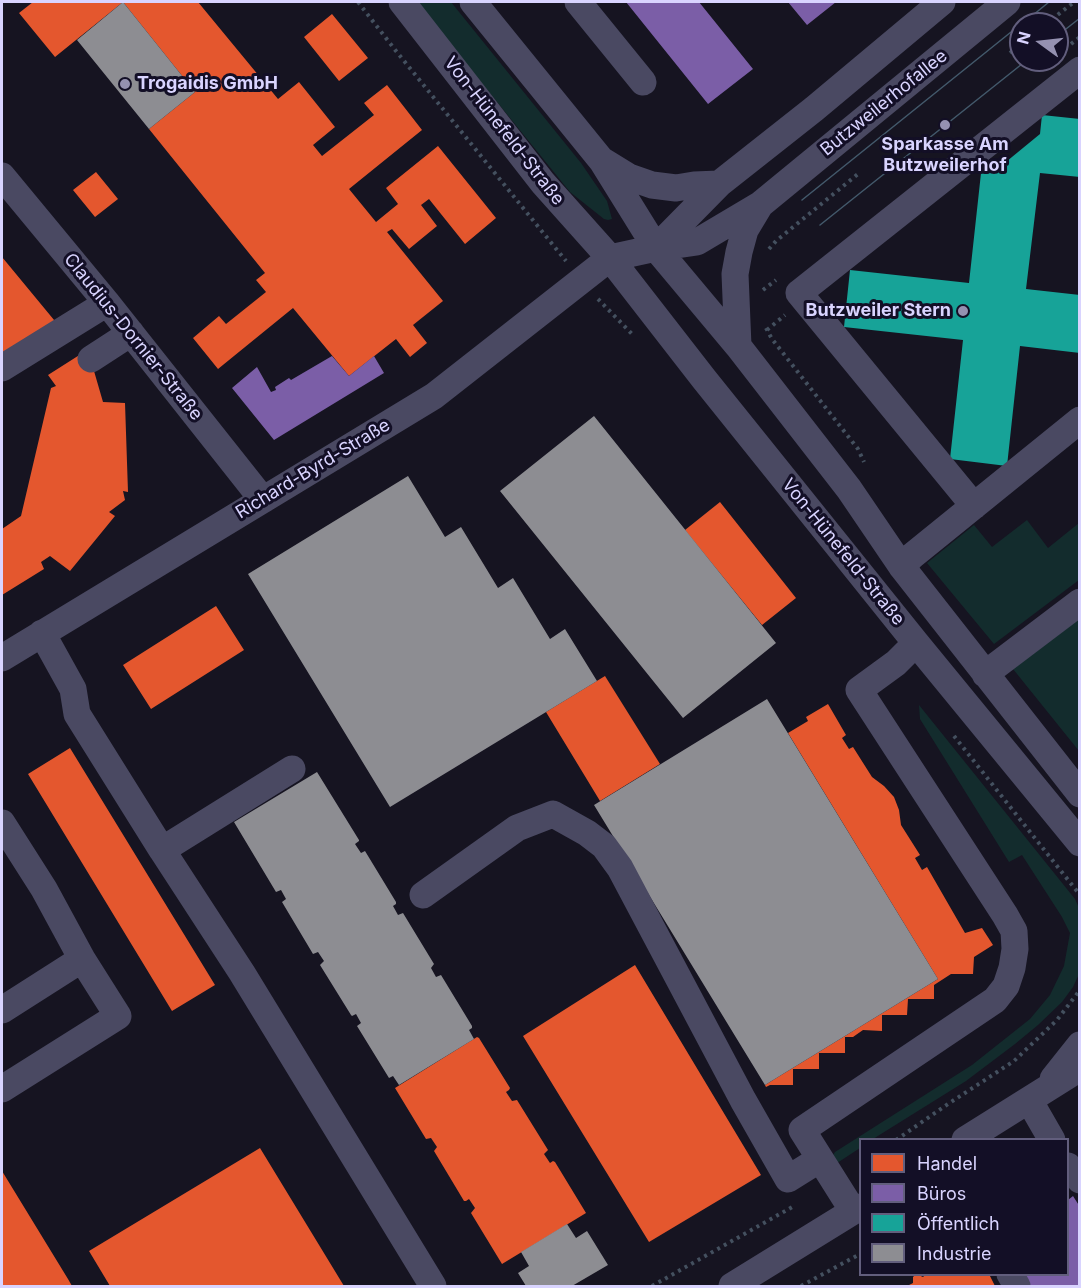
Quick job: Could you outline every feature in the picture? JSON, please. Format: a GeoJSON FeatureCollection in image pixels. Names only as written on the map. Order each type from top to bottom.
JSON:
{"type":"FeatureCollection","features":[{"type":"Feature","properties":{"kind":"street","name":"Von-Hünefeld-Straße"},"geometry":{"type":"LineString","coordinates":[[402,2],[543,183],[610,258],[711,388],[1080,843]]}},
{"type":"Feature","properties":{"kind":"street","name":"Von-Hünefeld-Straße"},"geometry":{"type":"LineString","coordinates":[[473,2],[602,161],[656,248],[738,346],[849,489],[902,567],[1080,794]]}},
{"type":"Feature","properties":{"kind":"street"},"geometry":{"type":"LineString","coordinates":[[578,2],[643,82]]}},
{"type":"Feature","properties":{"kind":"street"},"geometry":{"type":"LineString","coordinates":[[610,258],[656,248],[719,184],[814,109],[942,2]]}},
{"type":"Feature","properties":{"kind":"street","name":"Butzweilerhofallee"},"geometry":{"type":"LineString","coordinates":[[656,248],[697,242],[761,204],[1006,2]]}},
{"type":"Feature","properties":{"kind":"street"},"geometry":{"type":"LineString","coordinates":[[974,506],[798,293],[1080,70]]}},
{"type":"Feature","properties":{"kind":"street"},"geometry":{"type":"LineString","coordinates":[[602,161],[629,177],[652,185],[676,188],[719,184]]}},
{"type":"Feature","properties":{"kind":"street","name":"Claudius-Dornier-Straße"},"geometry":{"type":"LineString","coordinates":[[2,176],[107,303],[263,500]]}},
{"type":"Feature","properties":{"kind":"street","name":"Butzweilerhofallee"},"geometry":{"type":"LineString","coordinates":[[738,346],[735,274],[745,230],[761,204]]}},
{"type":"Feature","properties":{"kind":"street","name":"Richard-Byrd-Straße"},"geometry":{"type":"LineString","coordinates":[[2,658],[434,396],[610,258]]}},
{"type":"Feature","properties":{"kind":"street"},"geometry":{"type":"LineString","coordinates":[[2,368],[107,303]]}},
{"type":"Feature","properties":{"kind":"street"},"geometry":{"type":"LineString","coordinates":[[91,359],[130,333]]}},
{"type":"Feature","properties":{"kind":"street"},"geometry":{"type":"LineString","coordinates":[[902,567],[912,556],[1080,420]]}},
{"type":"Feature","properties":{"kind":"street"},"geometry":{"type":"LineString","coordinates":[[985,674],[1080,602]]}},
{"type":"Feature","properties":{"kind":"street"},"geometry":{"type":"LineString","coordinates":[[42,633],[73,688],[77,714],[242,973],[434,1287]]}},
{"type":"Feature","properties":{"kind":"street"},"geometry":{"type":"LineString","coordinates":[[732,1287],[857,1209],[802,1130],[995,1000],[1006,986],[1012,968],[1015,949],[1014,931],[859,690],[896,663],[916,643]]}},
{"type":"Feature","properties":{"kind":"street"},"geometry":{"type":"LineString","coordinates":[[162,850],[292,769]]}},
{"type":"Feature","properties":{"kind":"street"},"geometry":{"type":"LineString","coordinates":[[1043,798],[1080,855]]}},
{"type":"Feature","properties":{"kind":"street"},"geometry":{"type":"LineString","coordinates":[[423,895],[517,828],[553,814],[587,833],[604,846],[620,868],[743,1100],[788,1179],[820,1159]]}},
{"type":"Feature","properties":{"kind":"street"},"geometry":{"type":"LineString","coordinates":[[2,1089],[118,1016],[82,959],[44,889],[6,837]]}},
{"type":"Feature","properties":{"kind":"street"},"geometry":{"type":"LineString","coordinates":[[2,1010],[82,959]]}},
{"type":"Feature","properties":{"kind":"street"},"geometry":{"type":"LineString","coordinates":[[968,1138],[1033,1097],[1079,1064]]}},
{"type":"Feature","properties":{"kind":"street"},"geometry":{"type":"LineString","coordinates":[[1033,1097],[1051,1138]]}},
{"type":"Feature","properties":{"kind":"street"},"geometry":{"type":"LineString","coordinates":[[1069,1167],[1080,1180]]}},
{"type":"Feature","properties":{"kind":"path"},"geometry":{"type":"LineString","coordinates":[[358,2],[604,307],[623,323],[633,336]]}},
{"type":"Feature","properties":{"kind":"path"},"geometry":{"type":"LineString","coordinates":[[1061,12],[1074,2]]}},
{"type":"Feature","properties":{"kind":"path"},"geometry":{"type":"LineString","coordinates":[[764,257],[776,241],[858,174]]}},
{"type":"Feature","properties":{"kind":"path"},"geometry":{"type":"LineString","coordinates":[[954,736],[1080,895]]}},
{"type":"Feature","properties":{"kind":"path"},"geometry":{"type":"LineString","coordinates":[[899,1138],[1014,1061],[1057,1020],[1080,990]]}},
{"type":"Feature","properties":{"kind":"path"},"geometry":{"type":"LineString","coordinates":[[652,1287],[794,1205]]}},
{"type":"Feature","properties":{"kind":"path"},"geometry":{"type":"LineString","coordinates":[[801,1287],[859,1255]]}},
{"type":"Feature","properties":{"kind":"green space"},"geometry":{"type":"Polygon","coordinates":[[[416,2],[451,2],[581,163],[607,201],[612,219],[604,219],[570,192],[416,2]]]}},
{"type":"Feature","properties":{"kind":"green space"},"geometry":{"type":"Polygon","coordinates":[[[1027,520],[1048,548],[1079,523],[1079,580],[994,644],[927,563],[974,525],[992,547],[1027,520]]]}},
{"type":"Feature","properties":{"kind":"green space"},"geometry":{"type":"Polygon","coordinates":[[[1079,619],[1079,751],[1013,669],[1079,619]]]}},
{"type":"Feature","properties":{"kind":"green space"},"geometry":{"type":"Polygon","coordinates":[[[919,705],[1075,899],[1079,908],[1079,974],[1062,1002],[1015,1044],[966,1081],[875,1138],[859,1138],[859,1149],[828,1169],[835,1152],[972,1065],[1030,1019],[1050,995],[1064,966],[1070,933],[1062,917],[1022,855],[1009,862],[920,719],[919,705]]]}},
{"type":"Feature","properties":{"kind":"building: Handel"},"geometry":{"type":"Polygon","coordinates":[[[33,2],[123,2],[55,57],[19,13],[33,2]]]}},
{"type":"Feature","properties":{"kind":"building: Handel"},"geometry":{"type":"Polygon","coordinates":[[[123,2],[198,2],[278,99],[299,82],[335,127],[313,145],[322,156],[374,115],[364,103],[387,85],[422,130],[349,189],[376,222],[398,204],[386,188],[438,146],[496,218],[465,244],[429,199],[421,205],[437,226],[409,249],[392,229],[387,232],[443,301],[413,325],[427,343],[410,357],[396,339],[349,376],[293,308],[218,369],[193,338],[219,316],[226,324],[266,292],[256,280],[265,273],[149,129],[195,92],[123,2]]]}},
{"type":"Feature","properties":{"kind":"building: Handel"},"geometry":{"type":"Polygon","coordinates":[[[332,14],[368,58],[339,81],[304,37],[332,14]]]}},
{"type":"Feature","properties":{"kind":"building: Handel"},"geometry":{"type":"Polygon","coordinates":[[[96,172],[118,199],[95,217],[73,190],[96,172]]]}},
{"type":"Feature","properties":{"kind":"building: Handel"},"geometry":{"type":"Polygon","coordinates":[[[2,257],[59,326],[2,359],[2,257]]]}},
{"type":"Feature","properties":{"kind":"building: Handel"},"geometry":{"type":"Polygon","coordinates":[[[81,354],[94,371],[103,402],[125,403],[128,492],[123,491],[125,500],[109,512],[115,516],[70,571],[50,556],[41,562],[44,569],[2,595],[2,529],[21,516],[51,388],[56,386],[48,375],[81,354]]]}},
{"type":"Feature","properties":{"kind":"building: Handel"},"geometry":{"type":"Polygon","coordinates":[[[720,502],[796,598],[762,625],[685,530],[720,502]]]}},
{"type":"Feature","properties":{"kind":"building: Handel"},"geometry":{"type":"Polygon","coordinates":[[[216,606],[244,650],[151,709],[123,665],[216,606]]]}},
{"type":"Feature","properties":{"kind":"building: Handel"},"geometry":{"type":"Polygon","coordinates":[[[605,676],[660,764],[600,801],[546,712],[605,676]]]}},
{"type":"Feature","properties":{"kind":"building: Handel"},"geometry":{"type":"Polygon","coordinates":[[[828,704],[846,735],[842,738],[849,749],[853,747],[872,777],[894,797],[901,825],[920,855],[915,858],[922,870],[927,867],[965,933],[982,928],[993,945],[974,957],[973,974],[951,974],[934,985],[934,999],[908,999],[907,1015],[882,1015],[882,1031],[863,1030],[853,1037],[845,1037],[845,1053],[819,1053],[819,1069],[793,1069],[793,1085],[766,1087],[765,1085],[938,979],[788,733],[808,721],[806,717],[828,704]]]}},
{"type":"Feature","properties":{"kind":"building: Handel"},"geometry":{"type":"Polygon","coordinates":[[[70,748],[215,985],[172,1011],[28,774],[70,748]]]}},
{"type":"Feature","properties":{"kind":"building: Handel"},"geometry":{"type":"Polygon","coordinates":[[[635,965],[761,1175],[649,1242],[523,1036],[635,965]]]}},
{"type":"Feature","properties":{"kind":"building: Handel"},"geometry":{"type":"Polygon","coordinates":[[[477,1037],[510,1088],[506,1092],[512,1101],[517,1100],[548,1150],[544,1154],[550,1163],[555,1162],[586,1213],[502,1264],[471,1213],[475,1208],[469,1199],[464,1201],[434,1151],[437,1147],[431,1138],[426,1139],[395,1088],[477,1037]]]}},
{"type":"Feature","properties":{"kind":"building: Handel"},"geometry":{"type":"Polygon","coordinates":[[[260,1148],[344,1286],[110,1286],[89,1251],[260,1148]]]}},
{"type":"Feature","properties":{"kind":"building: Handel"},"geometry":{"type":"Polygon","coordinates":[[[2,1171],[68,1279],[72,1286],[2,1286],[2,1171]]]}},
{"type":"Feature","properties":{"kind":"building: Handel"},"geometry":{"type":"Polygon","coordinates":[[[990,1276],[995,1286],[907,1286],[913,1283],[913,1277],[990,1276]]]}},
{"type":"Feature","properties":{"kind":"building: Büros"},"geometry":{"type":"Polygon","coordinates":[[[626,2],[699,2],[753,69],[708,104],[626,2]]]}},
{"type":"Feature","properties":{"kind":"building: Büros"},"geometry":{"type":"Polygon","coordinates":[[[788,2],[836,2],[807,25],[788,2]]]}},
{"type":"Feature","properties":{"kind":"building: Büros"},"geometry":{"type":"Polygon","coordinates":[[[332,356],[349,376],[374,356],[384,373],[274,440],[232,388],[257,367],[271,392],[289,378],[291,380],[332,356]]]}},
{"type":"Feature","properties":{"kind":"building: Büros"},"geometry":{"type":"Polygon","coordinates":[[[1073,1196],[1080,1207],[1080,1286],[1025,1286],[1018,1276],[1069,1276],[1069,1199],[1073,1196]]]}},
{"type":"Feature","properties":{"kind":"building: Öffentlich","name":"Butzweiler Stern"},"geometry":{"type":"Polygon","coordinates":[[[1042,115],[1080,119],[1080,177],[1040,173],[1026,289],[1080,295],[1080,353],[1020,346],[1007,466],[950,459],[963,340],[844,327],[850,270],[969,283],[982,164],[1001,166],[1040,134],[1042,115]]]}},
{"type":"Feature","properties":{"kind":"building: Industrie"},"geometry":{"type":"Polygon","coordinates":[[[123,2],[195,92],[149,129],[77,40],[123,2]]]}},
{"type":"Feature","properties":{"kind":"building: Industrie"},"geometry":{"type":"Polygon","coordinates":[[[594,416],[776,643],[683,718],[500,491],[594,416]]]}},
{"type":"Feature","properties":{"kind":"building: Industrie"},"geometry":{"type":"Polygon","coordinates":[[[408,476],[445,537],[461,527],[498,588],[513,578],[550,639],[565,629],[597,681],[390,807],[248,574],[408,476]]]}},
{"type":"Feature","properties":{"kind":"building: Industrie"},"geometry":{"type":"Polygon","coordinates":[[[767,699],[938,979],[765,1085],[594,805],[767,699]]]}},
{"type":"Feature","properties":{"kind":"building: Industrie"},"geometry":{"type":"Polygon","coordinates":[[[317,772],[359,840],[355,844],[361,853],[365,851],[396,902],[393,906],[398,915],[403,913],[434,964],[431,968],[436,977],[441,975],[472,1026],[469,1030],[474,1039],[399,1085],[393,1076],[389,1078],[357,1026],[361,1023],[356,1014],[351,1015],[320,965],[324,961],[318,952],[313,954],[282,902],[286,899],[281,890],[276,892],[234,822],[317,772]]]}},
{"type":"Feature","properties":{"kind":"building: Industrie"},"geometry":{"type":"Polygon","coordinates":[[[567,1224],[576,1238],[587,1231],[608,1265],[572,1286],[526,1286],[518,1273],[529,1266],[521,1252],[567,1224]]]}},
{"type":"Feature","properties":{"kind":"tram line"},"geometry":{"type":"LineString","coordinates":[[1037,12],[1049,2]]}},
{"type":"Feature","properties":{"kind":"tram line"},"geometry":{"type":"LineString","coordinates":[[1069,27],[1080,18]]}},
{"type":"Feature","properties":{"kind":"tram line"},"geometry":{"type":"LineString","coordinates":[[802,200],[1009,34]]}},
{"type":"Feature","properties":{"kind":"tram line"},"geometry":{"type":"LineString","coordinates":[[820,225],[1012,72]]}},
{"type":"Feature","properties":{"kind":"place","name":"Trogaidis GmbH"},"geometry":{"type":"Point","coordinates":[125,84]}},
{"type":"Feature","properties":{"kind":"place","name":"Sparkasse Am Butzweilerhof"},"geometry":{"type":"Point","coordinates":[945,125]}},
{"type":"Feature","properties":{"kind":"place","name":"Butzweiler Stern"},"geometry":{"type":"Point","coordinates":[963,311]}}]}
